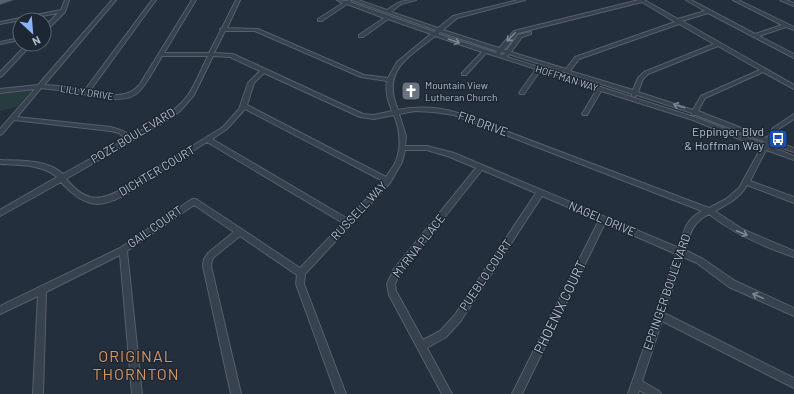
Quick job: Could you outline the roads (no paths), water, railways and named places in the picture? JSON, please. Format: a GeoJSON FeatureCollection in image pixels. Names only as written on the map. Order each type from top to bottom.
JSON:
{"type":"FeatureCollection","features":[{"type":"Feature","properties":{"kind":"main road"},"geometry":{"type":"LineString","coordinates":[[0,2],[9,0]]}},
{"type":"Feature","properties":{"kind":"street"},"geometry":{"type":"LineString","coordinates":[[52,22],[63,11],[67,0]]}},
{"type":"Feature","properties":{"kind":"street"},"geometry":{"type":"LineString","coordinates":[[0,133],[114,0]]}},
{"type":"Feature","properties":{"kind":"street"},"geometry":{"type":"LineString","coordinates":[[86,92],[154,0]]}},
{"type":"Feature","properties":{"kind":"street","name":"LILLY DRIVE"},"geometry":{"type":"LineString","coordinates":[[0,91],[40,86],[117,97],[134,94],[161,54],[194,0]]}},
{"type":"Feature","properties":{"kind":"street","name":"POZE BOULEVARD"},"geometry":{"type":"LineString","coordinates":[[0,213],[167,118],[182,106],[191,95],[238,0]]}},
{"type":"Feature","properties":{"kind":"street","name":"HOFFMAN WAY"},"geometry":{"type":"LineString","coordinates":[[338,0],[351,1],[436,32],[498,52],[504,57],[539,69],[600,88],[695,112],[794,158]]}},
{"type":"Feature","properties":{"kind":"street"},"geometry":{"type":"LineString","coordinates":[[361,36],[388,15],[400,3],[414,0]]}},
{"type":"Feature","properties":{"kind":"street"},"geometry":{"type":"LineString","coordinates":[[222,30],[256,30],[364,76],[390,80],[394,71],[402,60],[455,17],[506,1],[523,0]]}},
{"type":"Feature","properties":{"kind":"street"},"geometry":{"type":"LineString","coordinates":[[688,0],[794,56]]}},
{"type":"Feature","properties":{"kind":"street"},"geometry":{"type":"LineString","coordinates":[[735,0],[794,29]]}},
{"type":"Feature","properties":{"kind":"street"},"geometry":{"type":"LineString","coordinates":[[782,0],[794,5]]}},
{"type":"Feature","properties":{"kind":"street"},"geometry":{"type":"LineString","coordinates":[[320,20],[351,1]]}},
{"type":"Feature","properties":{"kind":"street"},"geometry":{"type":"LineString","coordinates":[[504,57],[521,35],[643,2]]}},
{"type":"Feature","properties":{"kind":"street"},"geometry":{"type":"LineString","coordinates":[[498,52],[516,32],[643,2],[794,87]]}},
{"type":"Feature","properties":{"kind":"street"},"geometry":{"type":"LineString","coordinates":[[0,23],[63,11]]}},
{"type":"Feature","properties":{"kind":"street"},"geometry":{"type":"LineString","coordinates":[[567,71],[577,58],[709,11]]}},
{"type":"Feature","properties":{"kind":"street"},"geometry":{"type":"LineString","coordinates":[[756,35],[786,25]]}},
{"type":"Feature","properties":{"kind":"street","name":"HOFFMAN WAY"},"geometry":{"type":"LineString","coordinates":[[436,32],[485,51],[508,52],[567,71],[766,144],[794,150]]}},
{"type":"Feature","properties":{"kind":"street"},"geometry":{"type":"LineString","coordinates":[[0,43],[12,41]]}},
{"type":"Feature","properties":{"kind":"street"},"geometry":{"type":"LineString","coordinates":[[634,96],[641,78],[648,72],[718,44]]}},
{"type":"Feature","properties":{"kind":"street"},"geometry":{"type":"LineString","coordinates":[[464,74],[485,51]]}},
{"type":"Feature","properties":{"kind":"street"},"geometry":{"type":"LineString","coordinates":[[0,75],[22,52]]}},
{"type":"Feature","properties":{"kind":"street","name":"FIR DRIVE"},"geometry":{"type":"LineString","coordinates":[[161,54],[231,55],[356,114],[374,117],[395,112],[423,109],[456,114],[710,211],[723,222],[736,230],[794,254]]}},
{"type":"Feature","properties":{"kind":"street"},"geometry":{"type":"LineString","coordinates":[[0,66],[8,66]]}},
{"type":"Feature","properties":{"kind":"street"},"geometry":{"type":"LineString","coordinates":[[522,93],[539,69]]}},
{"type":"Feature","properties":{"kind":"street","name":"DICHTER COURT"},"geometry":{"type":"LineString","coordinates":[[0,162],[49,169],[84,198],[97,200],[110,198],[124,192],[208,140],[232,121],[244,106],[251,83],[264,70]]}},
{"type":"Feature","properties":{"kind":"street"},"geometry":{"type":"LineString","coordinates":[[692,118],[703,97],[764,70]]}},
{"type":"Feature","properties":{"kind":"street","name":"RUSSELL WAY"},"geometry":{"type":"LineString","coordinates":[[300,273],[388,181],[399,162],[402,148],[402,129],[390,99],[390,80]]}},
{"type":"Feature","properties":{"kind":"street"},"geometry":{"type":"LineString","coordinates":[[585,114],[600,88]]}},
{"type":"Feature","properties":{"kind":"street"},"geometry":{"type":"LineString","coordinates":[[244,106],[388,181]]}},
{"type":"Feature","properties":{"kind":"street","name":"EPPINGER BOULEVARD"},"geometry":{"type":"LineString","coordinates":[[633,394],[690,225],[696,218],[728,202],[736,196],[746,182],[775,129],[794,116]]}},
{"type":"Feature","properties":{"kind":"street"},"geometry":{"type":"LineString","coordinates":[[12,118],[111,129],[121,132],[130,139]]}},
{"type":"Feature","properties":{"kind":"street"},"geometry":{"type":"LineString","coordinates":[[208,140],[349,223]]}},
{"type":"Feature","properties":{"kind":"street","name":"NAGEL DRIVE"},"geometry":{"type":"LineString","coordinates":[[402,148],[416,147],[434,149],[540,193],[681,252],[700,261],[732,284],[794,312]]}},
{"type":"Feature","properties":{"kind":"street","name":"MYRNA PLACE"},"geometry":{"type":"LineString","coordinates":[[447,394],[392,292],[392,281],[398,271],[480,168]]}},
{"type":"Feature","properties":{"kind":"street"},"geometry":{"type":"LineString","coordinates":[[746,182],[794,200]]}},
{"type":"Feature","properties":{"kind":"street","name":"PUEBLO COURT"},"geometry":{"type":"LineString","coordinates":[[421,346],[443,334],[457,319],[540,193]]}},
{"type":"Feature","properties":{"kind":"street","name":"GAIL COURT"},"geometry":{"type":"LineString","coordinates":[[0,310],[123,250],[194,201],[300,273]]}},
{"type":"Feature","properties":{"kind":"street","name":"PHOENIX COURT"},"geometry":{"type":"LineString","coordinates":[[517,394],[603,220]]}},
{"type":"Feature","properties":{"kind":"street"},"geometry":{"type":"LineString","coordinates":[[236,394],[207,266],[208,259],[211,255],[239,232]]}},
{"type":"Feature","properties":{"kind":"street"},"geometry":{"type":"LineString","coordinates":[[123,250],[137,394]]}},
{"type":"Feature","properties":{"kind":"street"},"geometry":{"type":"LineString","coordinates":[[300,273],[300,284],[341,394]]}},
{"type":"Feature","properties":{"kind":"street"},"geometry":{"type":"LineString","coordinates":[[38,394],[42,289]]}},
{"type":"Feature","properties":{"kind":"street"},"geometry":{"type":"LineString","coordinates":[[659,315],[794,383]]}},
{"type":"Feature","properties":{"kind":"street"},"geometry":{"type":"LineString","coordinates":[[636,383],[656,394]]}},
{"type":"Feature","properties":{"kind":"place","name":"Mountain View Lutheran Church"},"geometry":{"type":"Point","coordinates":[411,91]}},
{"type":"Feature","properties":{"kind":"place","name":"Eppinger Blvd & Hoffman Way"},"geometry":{"type":"Point","coordinates":[778,139]}},
{"type":"Feature","properties":{"kind":"district","name":"ORIGINAL THORNTON"},"geometry":{"type":"Point","coordinates":[136,365]}}]}
